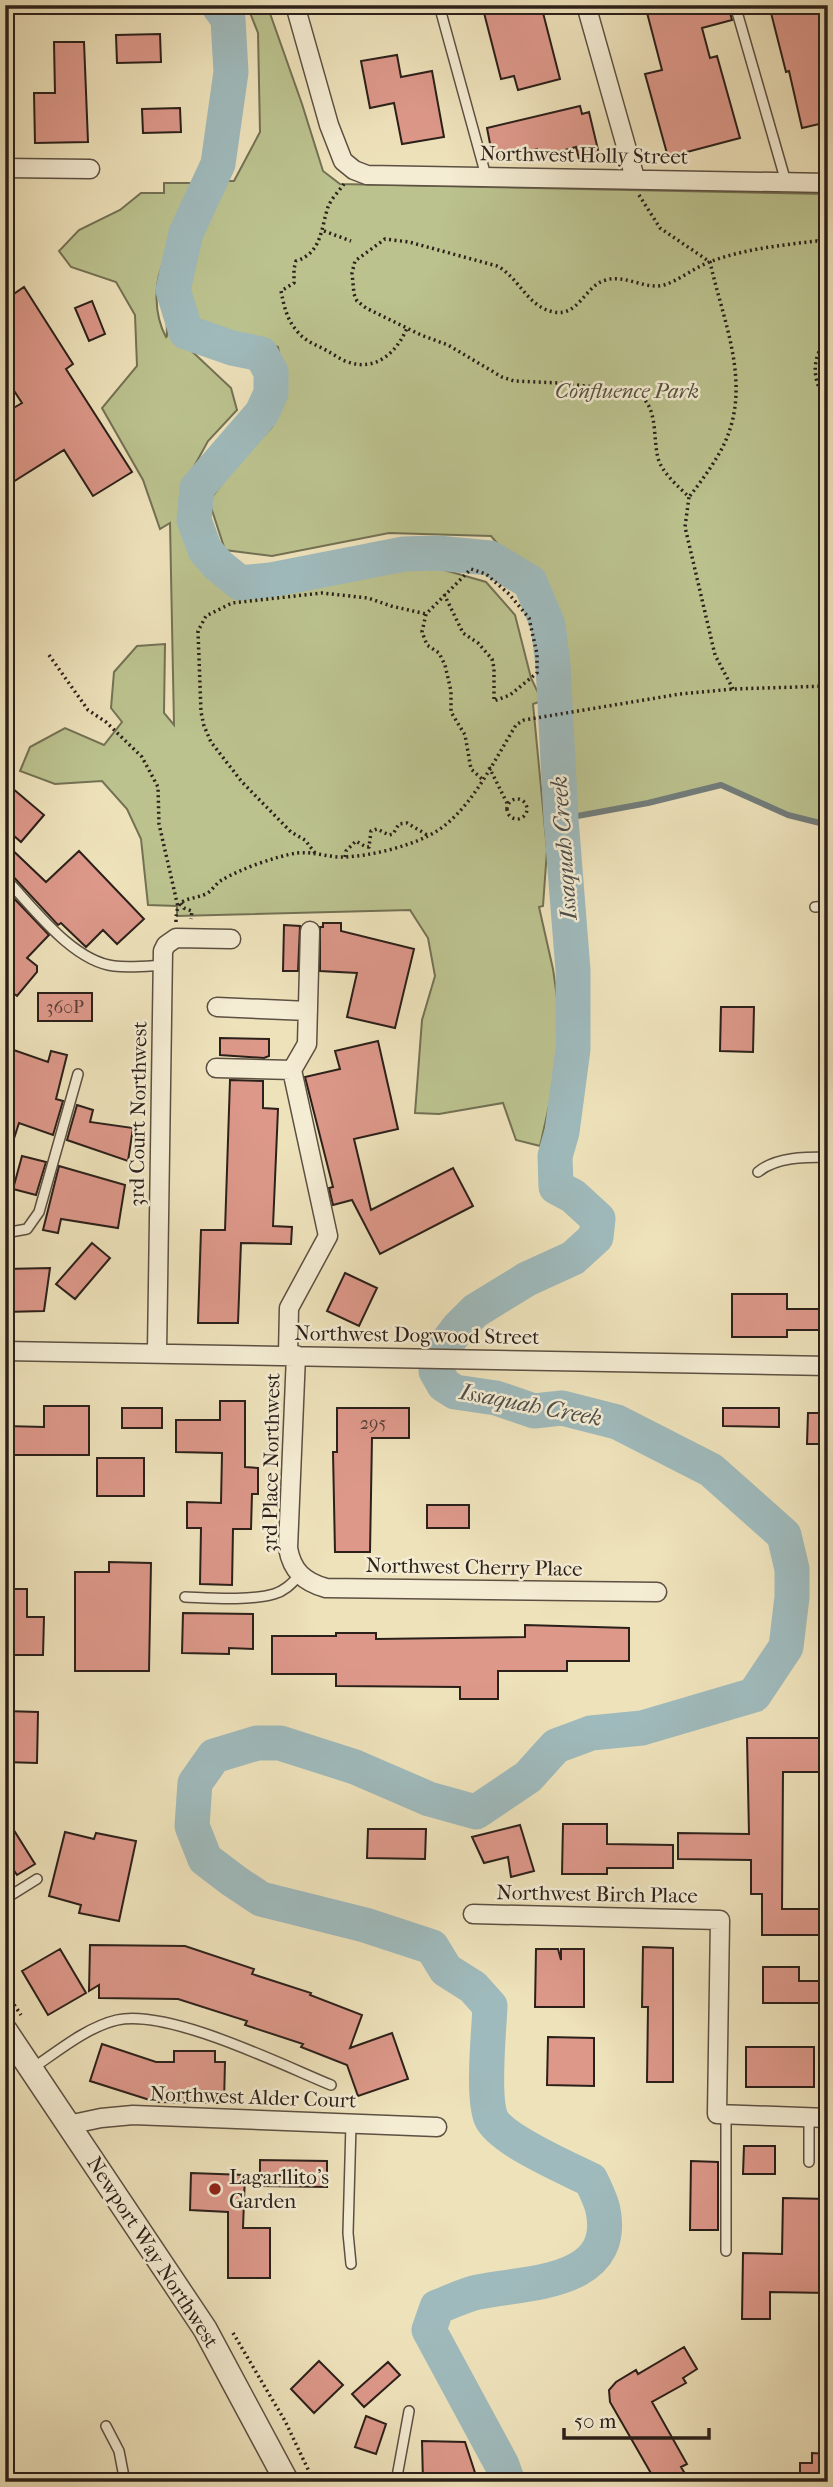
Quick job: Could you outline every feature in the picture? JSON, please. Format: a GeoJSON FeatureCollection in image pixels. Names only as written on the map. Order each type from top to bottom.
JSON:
{"type":"FeatureCollection","features":[{"type":"Feature","properties":{"kind":"street"},"geometry":{"type":"LineString","coordinates":[[295,5],[329,125],[349,166]]}},
{"type":"Feature","properties":{"kind":"street"},"geometry":{"type":"LineString","coordinates":[[586,5],[635,178]]}},
{"type":"Feature","properties":{"kind":"street","name":"Northwest Holly Street"},"geometry":{"type":"LineString","coordinates":[[349,166],[367,174],[828,183]]}},
{"type":"Feature","properties":{"kind":"street"},"geometry":{"type":"LineString","coordinates":[[5,168],[90,169]]}},
{"type":"Feature","properties":{"kind":"street"},"geometry":{"type":"LineString","coordinates":[[216,1068],[292,1070],[307,1044],[310,931]]}},
{"type":"Feature","properties":{"kind":"street","name":"3rd Court Northwest"},"geometry":{"type":"LineString","coordinates":[[157,1352],[163,951],[166,945],[176,938],[231,939]]}},
{"type":"Feature","properties":{"kind":"street"},"geometry":{"type":"LineString","coordinates":[[217,1007],[308,1011]]}},
{"type":"Feature","properties":{"kind":"street","name":"3rd Place Northwest"},"geometry":{"type":"LineString","coordinates":[[292,1070],[328,1236],[289,1308],[292,1355],[288,1548],[298,1573]]}},
{"type":"Feature","properties":{"kind":"street","name":"Northwest Dogwood Street"},"geometry":{"type":"LineString","coordinates":[[5,1351],[828,1366]]}},
{"type":"Feature","properties":{"kind":"street","name":"Northwest Cherry Place"},"geometry":{"type":"LineString","coordinates":[[298,1573],[313,1585],[326,1588],[657,1592]]}},
{"type":"Feature","properties":{"kind":"street","name":"Northwest Birch Place"},"geometry":{"type":"LineString","coordinates":[[473,1914],[720,1920],[721,2114]]}},
{"type":"Feature","properties":{"kind":"street","name":"Newport Way Northwest"},"geometry":{"type":"LineString","coordinates":[[5,2030],[205,2329],[287,2482]]}},
{"type":"Feature","properties":{"kind":"street"},"geometry":{"type":"LineString","coordinates":[[721,2114],[828,2118]]}},
{"type":"Feature","properties":{"kind":"street","name":"Northwest Alder Court"},"geometry":{"type":"LineString","coordinates":[[68,2125],[133,2115],[437,2127]]}},
{"type":"Feature","properties":{"kind":"lane"},"geometry":{"type":"LineString","coordinates":[[439,5],[486,176]]}},
{"type":"Feature","properties":{"kind":"lane"},"geometry":{"type":"LineString","coordinates":[[735,5],[786,182]]}},
{"type":"Feature","properties":{"kind":"lane"},"geometry":{"type":"LineString","coordinates":[[5,878],[69,944],[89,960],[111,966],[163,965]]}},
{"type":"Feature","properties":{"kind":"lane"},"geometry":{"type":"LineString","coordinates":[[815,907],[828,906]]}},
{"type":"Feature","properties":{"kind":"lane"},"geometry":{"type":"LineString","coordinates":[[5,1233],[27,1229],[39,1212],[78,1074]]}},
{"type":"Feature","properties":{"kind":"lane"},"geometry":{"type":"LineString","coordinates":[[758,1172],[765,1166],[778,1162],[828,1157]]}},
{"type":"Feature","properties":{"kind":"lane"},"geometry":{"type":"LineString","coordinates":[[185,1597],[259,1597],[275,1594],[287,1588],[298,1573]]}},
{"type":"Feature","properties":{"kind":"lane"},"geometry":{"type":"LineString","coordinates":[[5,1899],[37,1879]]}},
{"type":"Feature","properties":{"kind":"lane"},"geometry":{"type":"LineString","coordinates":[[32,2069],[96,2028],[116,2020],[137,2018],[192,2029],[331,2085]]}},
{"type":"Feature","properties":{"kind":"lane"},"geometry":{"type":"LineString","coordinates":[[721,2114],[726,2251]]}},
{"type":"Feature","properties":{"kind":"lane"},"geometry":{"type":"LineString","coordinates":[[808,2162],[809,2117]]}},
{"type":"Feature","properties":{"kind":"lane"},"geometry":{"type":"LineString","coordinates":[[351,2124],[348,2234],[351,2264]]}},
{"type":"Feature","properties":{"kind":"lane"},"geometry":{"type":"LineString","coordinates":[[396,2482],[409,2411]]}},
{"type":"Feature","properties":{"kind":"lane"},"geometry":{"type":"LineString","coordinates":[[106,2426],[119,2451],[125,2482]]}},
{"type":"Feature","properties":{"kind":"path"},"geometry":{"type":"LineString","coordinates":[[349,166],[329,206],[324,232],[306,258],[296,261],[294,284],[281,291],[288,316],[297,332],[306,340],[355,364],[384,360],[400,344],[407,328]]}},
{"type":"Feature","properties":{"kind":"path"},"geometry":{"type":"LineString","coordinates":[[635,178],[639,200],[660,228],[710,261],[736,363],[736,402],[731,428],[720,452],[689,497],[685,527],[715,655],[733,689]]}},
{"type":"Feature","properties":{"kind":"path"},"geometry":{"type":"LineString","coordinates":[[324,232],[351,241]]}},
{"type":"Feature","properties":{"kind":"path"},"geometry":{"type":"LineString","coordinates":[[689,497],[663,469],[658,458],[653,416],[638,393],[560,383],[514,381],[502,377],[448,345],[407,328],[357,301],[352,273],[355,261],[385,239],[422,245],[497,266],[507,271],[531,300],[543,308],[559,313],[574,307],[600,282],[619,278],[660,286],[710,261],[745,251],[817,241],[828,245]]}},
{"type":"Feature","properties":{"kind":"path"},"geometry":{"type":"LineString","coordinates":[[828,338],[819,351],[815,375],[818,387],[828,402]]}},
{"type":"Feature","properties":{"kind":"path"},"geometry":{"type":"LineString","coordinates":[[444,594],[463,633],[478,643],[492,659],[494,701],[510,695],[537,673],[537,654],[528,618],[509,594],[486,573],[471,569],[444,594],[426,614],[422,632],[427,645],[439,653],[445,665],[451,691],[451,712],[465,735],[471,769],[482,779]]}},
{"type":"Feature","properties":{"kind":"path"},"geometry":{"type":"LineString","coordinates":[[315,853],[305,840],[291,832],[242,782],[211,742],[201,712],[198,631],[206,615],[232,603],[322,593],[368,598],[426,614]]}},
{"type":"Feature","properties":{"kind":"path"},"geometry":{"type":"LineString","coordinates":[[49,655],[88,710],[106,722],[142,757],[158,787],[159,824],[179,905],[176,926]]}},
{"type":"Feature","properties":{"kind":"path"},"geometry":{"type":"LineString","coordinates":[[179,905],[189,897],[205,894],[220,881],[248,867],[296,853],[345,857],[401,847],[429,836],[460,813],[516,725],[524,720],[733,689],[828,686]]}},
{"type":"Feature","properties":{"kind":"path"},"geometry":{"type":"LineString","coordinates":[[489,767],[508,805],[507,811],[514,819],[520,819],[527,811],[527,806],[520,799],[515,799],[508,805]]}},
{"type":"Feature","properties":{"kind":"path"},"geometry":{"type":"LineString","coordinates":[[345,857],[346,851],[356,841],[369,847],[371,831],[377,829],[389,835],[393,834],[399,824],[407,823],[429,836]]}},
{"type":"Feature","properties":{"kind":"path"},"geometry":{"type":"LineString","coordinates":[[179,905],[191,911]]}},
{"type":"Feature","properties":{"kind":"green space","name":"Confluence Park"},"geometry":{"type":"Polygon","coordinates":[[[247,5],[267,5],[323,171],[340,184],[828,194],[828,825],[788,815],[721,785],[648,803],[561,819],[553,665],[548,625],[530,582],[491,536],[389,533],[272,556],[225,550],[209,501],[237,464],[272,427],[285,393],[278,347],[201,325],[184,287],[196,239],[226,181],[234,181],[260,132],[258,33],[247,5]]]}},
{"type":"Feature","properties":{"kind":"green space"},"geometry":{"type":"Polygon","coordinates":[[[164,183],[196,183],[170,289],[181,341],[231,388],[237,410],[208,441],[185,483],[190,545],[213,575],[248,595],[359,573],[434,567],[486,582],[515,615],[531,678],[542,701],[533,704],[547,850],[543,906],[539,907],[553,969],[561,1026],[554,1084],[540,1146],[516,1140],[503,1103],[439,1114],[415,1113],[422,1020],[435,976],[428,938],[410,910],[177,916],[177,906],[148,905],[141,839],[127,809],[102,781],[55,784],[20,771],[30,747],[65,728],[104,745],[122,722],[111,708],[114,672],[137,646],[165,644],[164,713],[174,725],[170,523],[160,529],[143,480],[102,408],[137,366],[135,315],[116,282],[71,267],[59,251],[79,230],[120,210],[141,193],[164,193],[164,183]],[[165,260],[158,278],[156,298],[159,319],[167,336],[165,260]]]}},
{"type":"Feature","properties":{"kind":"building"},"geometry":{"type":"Polygon","coordinates":[[[482,5],[541,5],[560,79],[518,90],[514,76],[501,79],[482,5]]]}},
{"type":"Feature","properties":{"kind":"building"},"geometry":{"type":"Polygon","coordinates":[[[645,5],[728,5],[732,20],[702,28],[710,58],[717,56],[740,138],[668,157],[645,74],[662,70],[645,5]]]}},
{"type":"Feature","properties":{"kind":"building"},"geometry":{"type":"Polygon","coordinates":[[[769,5],[828,5],[828,122],[802,128],[789,71],[786,72],[769,5]]]}},
{"type":"Feature","properties":{"kind":"building"},"geometry":{"type":"Polygon","coordinates":[[[160,34],[161,62],[117,63],[116,35],[160,34]]]}},
{"type":"Feature","properties":{"kind":"building"},"geometry":{"type":"Polygon","coordinates":[[[54,42],[84,42],[88,142],[35,143],[34,93],[55,93],[54,42]]]}},
{"type":"Feature","properties":{"kind":"building"},"geometry":{"type":"Polygon","coordinates":[[[397,55],[401,77],[432,71],[444,137],[402,144],[394,103],[370,108],[361,61],[397,55]]]}},
{"type":"Feature","properties":{"kind":"building"},"geometry":{"type":"Polygon","coordinates":[[[580,106],[582,114],[589,112],[599,154],[579,159],[576,147],[539,157],[537,149],[493,159],[487,128],[580,106]]]}},
{"type":"Feature","properties":{"kind":"building"},"geometry":{"type":"Polygon","coordinates":[[[180,108],[181,132],[143,133],[142,109],[180,108]]]}},
{"type":"Feature","properties":{"kind":"building"},"geometry":{"type":"Polygon","coordinates":[[[24,287],[73,364],[66,369],[132,472],[93,496],[64,450],[5,487],[5,413],[22,403],[5,377],[5,300],[24,287]]]}},
{"type":"Feature","properties":{"kind":"building"},"geometry":{"type":"Polygon","coordinates":[[[92,301],[105,334],[89,341],[75,308],[92,301]]]}},
{"type":"Feature","properties":{"kind":"building"},"geometry":{"type":"Polygon","coordinates":[[[5,782],[44,815],[21,842],[5,828],[5,782]]]}},
{"type":"Feature","properties":{"kind":"building"},"geometry":{"type":"Polygon","coordinates":[[[5,843],[46,882],[79,851],[144,919],[117,944],[103,930],[86,947],[61,923],[58,925],[10,873],[5,871],[5,843]]]}},
{"type":"Feature","properties":{"kind":"building"},"geometry":{"type":"Polygon","coordinates":[[[5,889],[49,935],[27,958],[37,966],[37,972],[17,996],[5,987],[5,889]]]}},
{"type":"Feature","properties":{"kind":"building"},"geometry":{"type":"Polygon","coordinates":[[[323,923],[341,923],[341,931],[414,949],[395,1028],[347,1017],[357,973],[320,971],[320,927],[323,927],[323,923]]]}},
{"type":"Feature","properties":{"kind":"building"},"geometry":{"type":"Polygon","coordinates":[[[284,925],[300,926],[298,971],[283,971],[284,925]]]}},
{"type":"Feature","properties":{"kind":"building"},"geometry":{"type":"Polygon","coordinates":[[[38,993],[92,993],[92,1021],[38,1021],[38,993]]]}},
{"type":"Feature","properties":{"kind":"building"},"geometry":{"type":"Polygon","coordinates":[[[721,1007],[754,1007],[753,1052],[720,1051],[721,1007]]]}},
{"type":"Feature","properties":{"kind":"building"},"geometry":{"type":"Polygon","coordinates":[[[220,1038],[269,1039],[269,1056],[264,1058],[220,1055],[220,1038]]]}},
{"type":"Feature","properties":{"kind":"building"},"geometry":{"type":"Polygon","coordinates":[[[378,1041],[398,1129],[354,1139],[371,1210],[453,1168],[473,1206],[380,1254],[352,1200],[333,1205],[329,1188],[333,1187],[305,1077],[340,1069],[335,1051],[378,1041]]]}},
{"type":"Feature","properties":{"kind":"building"},"geometry":{"type":"Polygon","coordinates":[[[5,1047],[48,1062],[51,1051],[67,1055],[56,1099],[63,1101],[53,1135],[19,1123],[8,1157],[5,1157],[5,1047]]]}},
{"type":"Feature","properties":{"kind":"building"},"geometry":{"type":"Polygon","coordinates":[[[230,1080],[263,1081],[263,1108],[278,1109],[273,1226],[292,1227],[291,1244],[241,1243],[238,1323],[198,1323],[201,1230],[225,1230],[230,1080]]]}},
{"type":"Feature","properties":{"kind":"building"},"geometry":{"type":"Polygon","coordinates":[[[77,1105],[93,1110],[90,1122],[133,1128],[128,1161],[67,1140],[77,1105]]]}},
{"type":"Feature","properties":{"kind":"building"},"geometry":{"type":"Polygon","coordinates":[[[22,1156],[46,1162],[36,1195],[13,1189],[22,1156]]]}},
{"type":"Feature","properties":{"kind":"building"},"geometry":{"type":"Polygon","coordinates":[[[59,1166],[125,1185],[118,1228],[61,1219],[58,1233],[43,1230],[59,1166]]]}},
{"type":"Feature","properties":{"kind":"building"},"geometry":{"type":"Polygon","coordinates":[[[92,1243],[110,1258],[75,1299],[56,1284],[92,1243]]]}},
{"type":"Feature","properties":{"kind":"building"},"geometry":{"type":"Polygon","coordinates":[[[50,1268],[44,1311],[5,1312],[5,1269],[50,1268]]]}},
{"type":"Feature","properties":{"kind":"building"},"geometry":{"type":"Polygon","coordinates":[[[345,1273],[377,1288],[359,1326],[327,1311],[345,1273]]]}},
{"type":"Feature","properties":{"kind":"building"},"geometry":{"type":"Polygon","coordinates":[[[732,1294],[787,1294],[787,1309],[828,1309],[828,1330],[787,1330],[787,1337],[732,1337],[732,1294]]]}},
{"type":"Feature","properties":{"kind":"building"},"geometry":{"type":"Polygon","coordinates":[[[220,1401],[245,1401],[245,1467],[258,1468],[258,1494],[252,1494],[251,1529],[233,1529],[232,1585],[200,1584],[201,1528],[187,1528],[187,1502],[221,1503],[222,1453],[176,1452],[176,1420],[220,1420],[220,1401]]]}},
{"type":"Feature","properties":{"kind":"building"},"geometry":{"type":"Polygon","coordinates":[[[44,1406],[89,1406],[89,1455],[5,1455],[6,1426],[44,1427],[44,1406]]]}},
{"type":"Feature","properties":{"kind":"building"},"geometry":{"type":"Polygon","coordinates":[[[122,1408],[162,1408],[162,1428],[122,1428],[122,1408]]]}},
{"type":"Feature","properties":{"kind":"building"},"geometry":{"type":"Polygon","coordinates":[[[337,1408],[409,1408],[409,1438],[372,1438],[370,1552],[335,1552],[333,1452],[337,1452],[337,1408]]]}},
{"type":"Feature","properties":{"kind":"building"},"geometry":{"type":"Polygon","coordinates":[[[723,1408],[779,1408],[779,1427],[723,1426],[723,1408]]]}},
{"type":"Feature","properties":{"kind":"building"},"geometry":{"type":"Polygon","coordinates":[[[808,1413],[828,1413],[828,1444],[807,1444],[808,1413]]]}},
{"type":"Feature","properties":{"kind":"building"},"geometry":{"type":"Polygon","coordinates":[[[97,1458],[144,1458],[144,1496],[97,1496],[97,1458]]]}},
{"type":"Feature","properties":{"kind":"building"},"geometry":{"type":"Polygon","coordinates":[[[427,1505],[469,1505],[469,1528],[427,1528],[427,1505]]]}},
{"type":"Feature","properties":{"kind":"building"},"geometry":{"type":"Polygon","coordinates":[[[109,1562],[151,1563],[149,1671],[75,1671],[75,1572],[109,1572],[109,1562]]]}},
{"type":"Feature","properties":{"kind":"building"},"geometry":{"type":"Polygon","coordinates":[[[5,1589],[27,1589],[27,1617],[44,1617],[43,1655],[5,1655],[5,1589]]]}},
{"type":"Feature","properties":{"kind":"building"},"geometry":{"type":"Polygon","coordinates":[[[183,1613],[253,1614],[253,1649],[229,1648],[229,1654],[182,1653],[183,1613]]]}},
{"type":"Feature","properties":{"kind":"building"},"geometry":{"type":"Polygon","coordinates":[[[525,1625],[629,1628],[629,1661],[567,1661],[567,1671],[498,1671],[498,1699],[460,1699],[460,1687],[336,1686],[336,1674],[272,1674],[272,1636],[376,1633],[376,1639],[525,1637],[525,1625]]]}},
{"type":"Feature","properties":{"kind":"building"},"geometry":{"type":"Polygon","coordinates":[[[5,1711],[38,1712],[37,1763],[5,1762],[5,1711]]]}},
{"type":"Feature","properties":{"kind":"building"},"geometry":{"type":"Polygon","coordinates":[[[747,1738],[825,1738],[825,1772],[783,1772],[782,1909],[828,1909],[828,1935],[762,1935],[762,1894],[751,1894],[751,1860],[678,1859],[678,1833],[749,1834],[747,1738]]]}},
{"type":"Feature","properties":{"kind":"building"},"geometry":{"type":"Polygon","coordinates":[[[5,1816],[35,1864],[17,1875],[11,1866],[5,1869],[5,1816]]]}},
{"type":"Feature","properties":{"kind":"building"},"geometry":{"type":"Polygon","coordinates":[[[563,1824],[607,1824],[607,1844],[673,1845],[673,1868],[607,1868],[607,1874],[562,1874],[563,1824]]]}},
{"type":"Feature","properties":{"kind":"building"},"geometry":{"type":"Polygon","coordinates":[[[520,1825],[534,1871],[511,1877],[508,1857],[484,1863],[472,1837],[520,1825]]]}},
{"type":"Feature","properties":{"kind":"building"},"geometry":{"type":"Polygon","coordinates":[[[368,1829],[426,1829],[425,1859],[367,1858],[368,1829]]]}},
{"type":"Feature","properties":{"kind":"building"},"geometry":{"type":"Polygon","coordinates":[[[65,1832],[94,1839],[96,1833],[136,1841],[119,1921],[79,1913],[81,1905],[49,1896],[65,1832]]]}},
{"type":"Feature","properties":{"kind":"building"},"geometry":{"type":"Polygon","coordinates":[[[90,1945],[185,1946],[254,1969],[252,1974],[311,1993],[310,1995],[362,2015],[350,2048],[392,2033],[408,2079],[358,2096],[347,2065],[301,2047],[303,2044],[245,2025],[247,2021],[178,1999],[99,1998],[99,1985],[89,1991],[90,1945]]]}},
{"type":"Feature","properties":{"kind":"building"},"geometry":{"type":"Polygon","coordinates":[[[643,1947],[673,1948],[673,2082],[647,2082],[648,2007],[642,2007],[643,1947]]]}},
{"type":"Feature","properties":{"kind":"building"},"geometry":{"type":"Polygon","coordinates":[[[60,1949],[86,1993],[48,2015],[22,1971],[60,1949]]]}},
{"type":"Feature","properties":{"kind":"building"},"geometry":{"type":"Polygon","coordinates":[[[536,1949],[558,1949],[561,1960],[561,1949],[584,1949],[584,2007],[535,2007],[536,1949]]]}},
{"type":"Feature","properties":{"kind":"building"},"geometry":{"type":"Polygon","coordinates":[[[763,1967],[799,1967],[799,1981],[828,1981],[828,2003],[763,2003],[763,1967]]]}},
{"type":"Feature","properties":{"kind":"building"},"geometry":{"type":"Polygon","coordinates":[[[548,2037],[594,2038],[594,2086],[547,2085],[548,2037]]]}},
{"type":"Feature","properties":{"kind":"building"},"geometry":{"type":"Polygon","coordinates":[[[102,2044],[156,2062],[174,2062],[174,2051],[215,2051],[215,2062],[225,2062],[224,2103],[156,2102],[90,2081],[102,2044]]]}},
{"type":"Feature","properties":{"kind":"building"},"geometry":{"type":"Polygon","coordinates":[[[746,2047],[814,2047],[814,2087],[746,2087],[746,2047]]]}},
{"type":"Feature","properties":{"kind":"building"},"geometry":{"type":"Polygon","coordinates":[[[744,2146],[775,2146],[775,2174],[743,2174],[744,2146]]]}},
{"type":"Feature","properties":{"kind":"building"},"geometry":{"type":"Polygon","coordinates":[[[260,2160],[327,2161],[327,2187],[260,2186],[260,2160]]]}},
{"type":"Feature","properties":{"kind":"building"},"geometry":{"type":"Polygon","coordinates":[[[691,2161],[718,2162],[718,2230],[690,2230],[691,2161]]]}},
{"type":"Feature","properties":{"kind":"building"},"geometry":{"type":"Polygon","coordinates":[[[191,2173],[245,2175],[243,2228],[270,2228],[270,2278],[228,2278],[228,2212],[190,2210],[191,2173]]]}},
{"type":"Feature","properties":{"kind":"building"},"geometry":{"type":"Polygon","coordinates":[[[783,2198],[828,2199],[828,2293],[770,2292],[770,2319],[742,2319],[743,2253],[782,2254],[783,2198]]]}},
{"type":"Feature","properties":{"kind":"building"},"geometry":{"type":"Polygon","coordinates":[[[684,2347],[697,2369],[683,2378],[686,2383],[652,2402],[687,2464],[681,2467],[690,2482],[656,2482],[610,2402],[609,2390],[616,2382],[636,2370],[638,2374],[684,2347]]]}},
{"type":"Feature","properties":{"kind":"building"},"geometry":{"type":"Polygon","coordinates":[[[319,2361],[343,2385],[314,2413],[291,2389],[319,2361]]]}},
{"type":"Feature","properties":{"kind":"building"},"geometry":{"type":"Polygon","coordinates":[[[388,2362],[400,2375],[364,2407],[352,2394],[388,2362]]]}},
{"type":"Feature","properties":{"kind":"building"},"geometry":{"type":"Polygon","coordinates":[[[366,2416],[386,2424],[376,2454],[355,2447],[366,2416]]]}},
{"type":"Feature","properties":{"kind":"building"},"geometry":{"type":"Polygon","coordinates":[[[422,2441],[465,2442],[478,2482],[423,2482],[422,2441]]]}},
{"type":"Feature","properties":{"kind":"building"},"geometry":{"type":"Polygon","coordinates":[[[812,2453],[828,2454],[828,2482],[800,2482],[800,2463],[812,2463],[812,2453]]]}},
{"type":"Feature","properties":{"kind":"waterway","name":"Issaquah Creek"},"geometry":{"type":"LineString","coordinates":[[218,5],[228,19],[231,72],[218,164],[186,233],[173,290],[186,332],[232,348],[261,354],[271,372],[271,393],[262,413],[197,488],[194,520],[205,550],[240,583],[271,580],[404,554],[437,553],[490,558],[530,582],[548,625],[573,970],[573,1049],[562,1132],[555,1156],[556,1187],[573,1196],[598,1219],[596,1237],[573,1258],[527,1279],[475,1311],[439,1353],[436,1371],[444,1385],[455,1392],[496,1398],[534,1411],[562,1408],[617,1422],[711,1470],[784,1535],[792,1569],[792,1597],[786,1647],[754,1695],[642,1728],[591,1733],[556,1746],[528,1777],[476,1812],[429,1799],[355,1767],[280,1743],[257,1743],[214,1756],[195,1783],[192,1826],[205,1859],[234,1881],[261,1899],[365,1925],[432,1947],[446,1970],[473,1987],[490,2006],[486,2079],[491,2118],[497,2127],[521,2144],[591,2180],[598,2195],[603,2210],[604,2235],[597,2253],[583,2266],[543,2281],[478,2292],[437,2307],[429,2330],[502,2465],[508,2482]]}},
{"type":"Feature","properties":{"kind":"waterway"},"geometry":{"type":"LineString","coordinates":[[561,819],[648,803],[721,785],[788,815],[828,825]]}},
{"type":"Feature","properties":{"kind":"place","name":"Lagarllito's Garden"},"geometry":{"type":"Point","coordinates":[215,2189]}}]}
